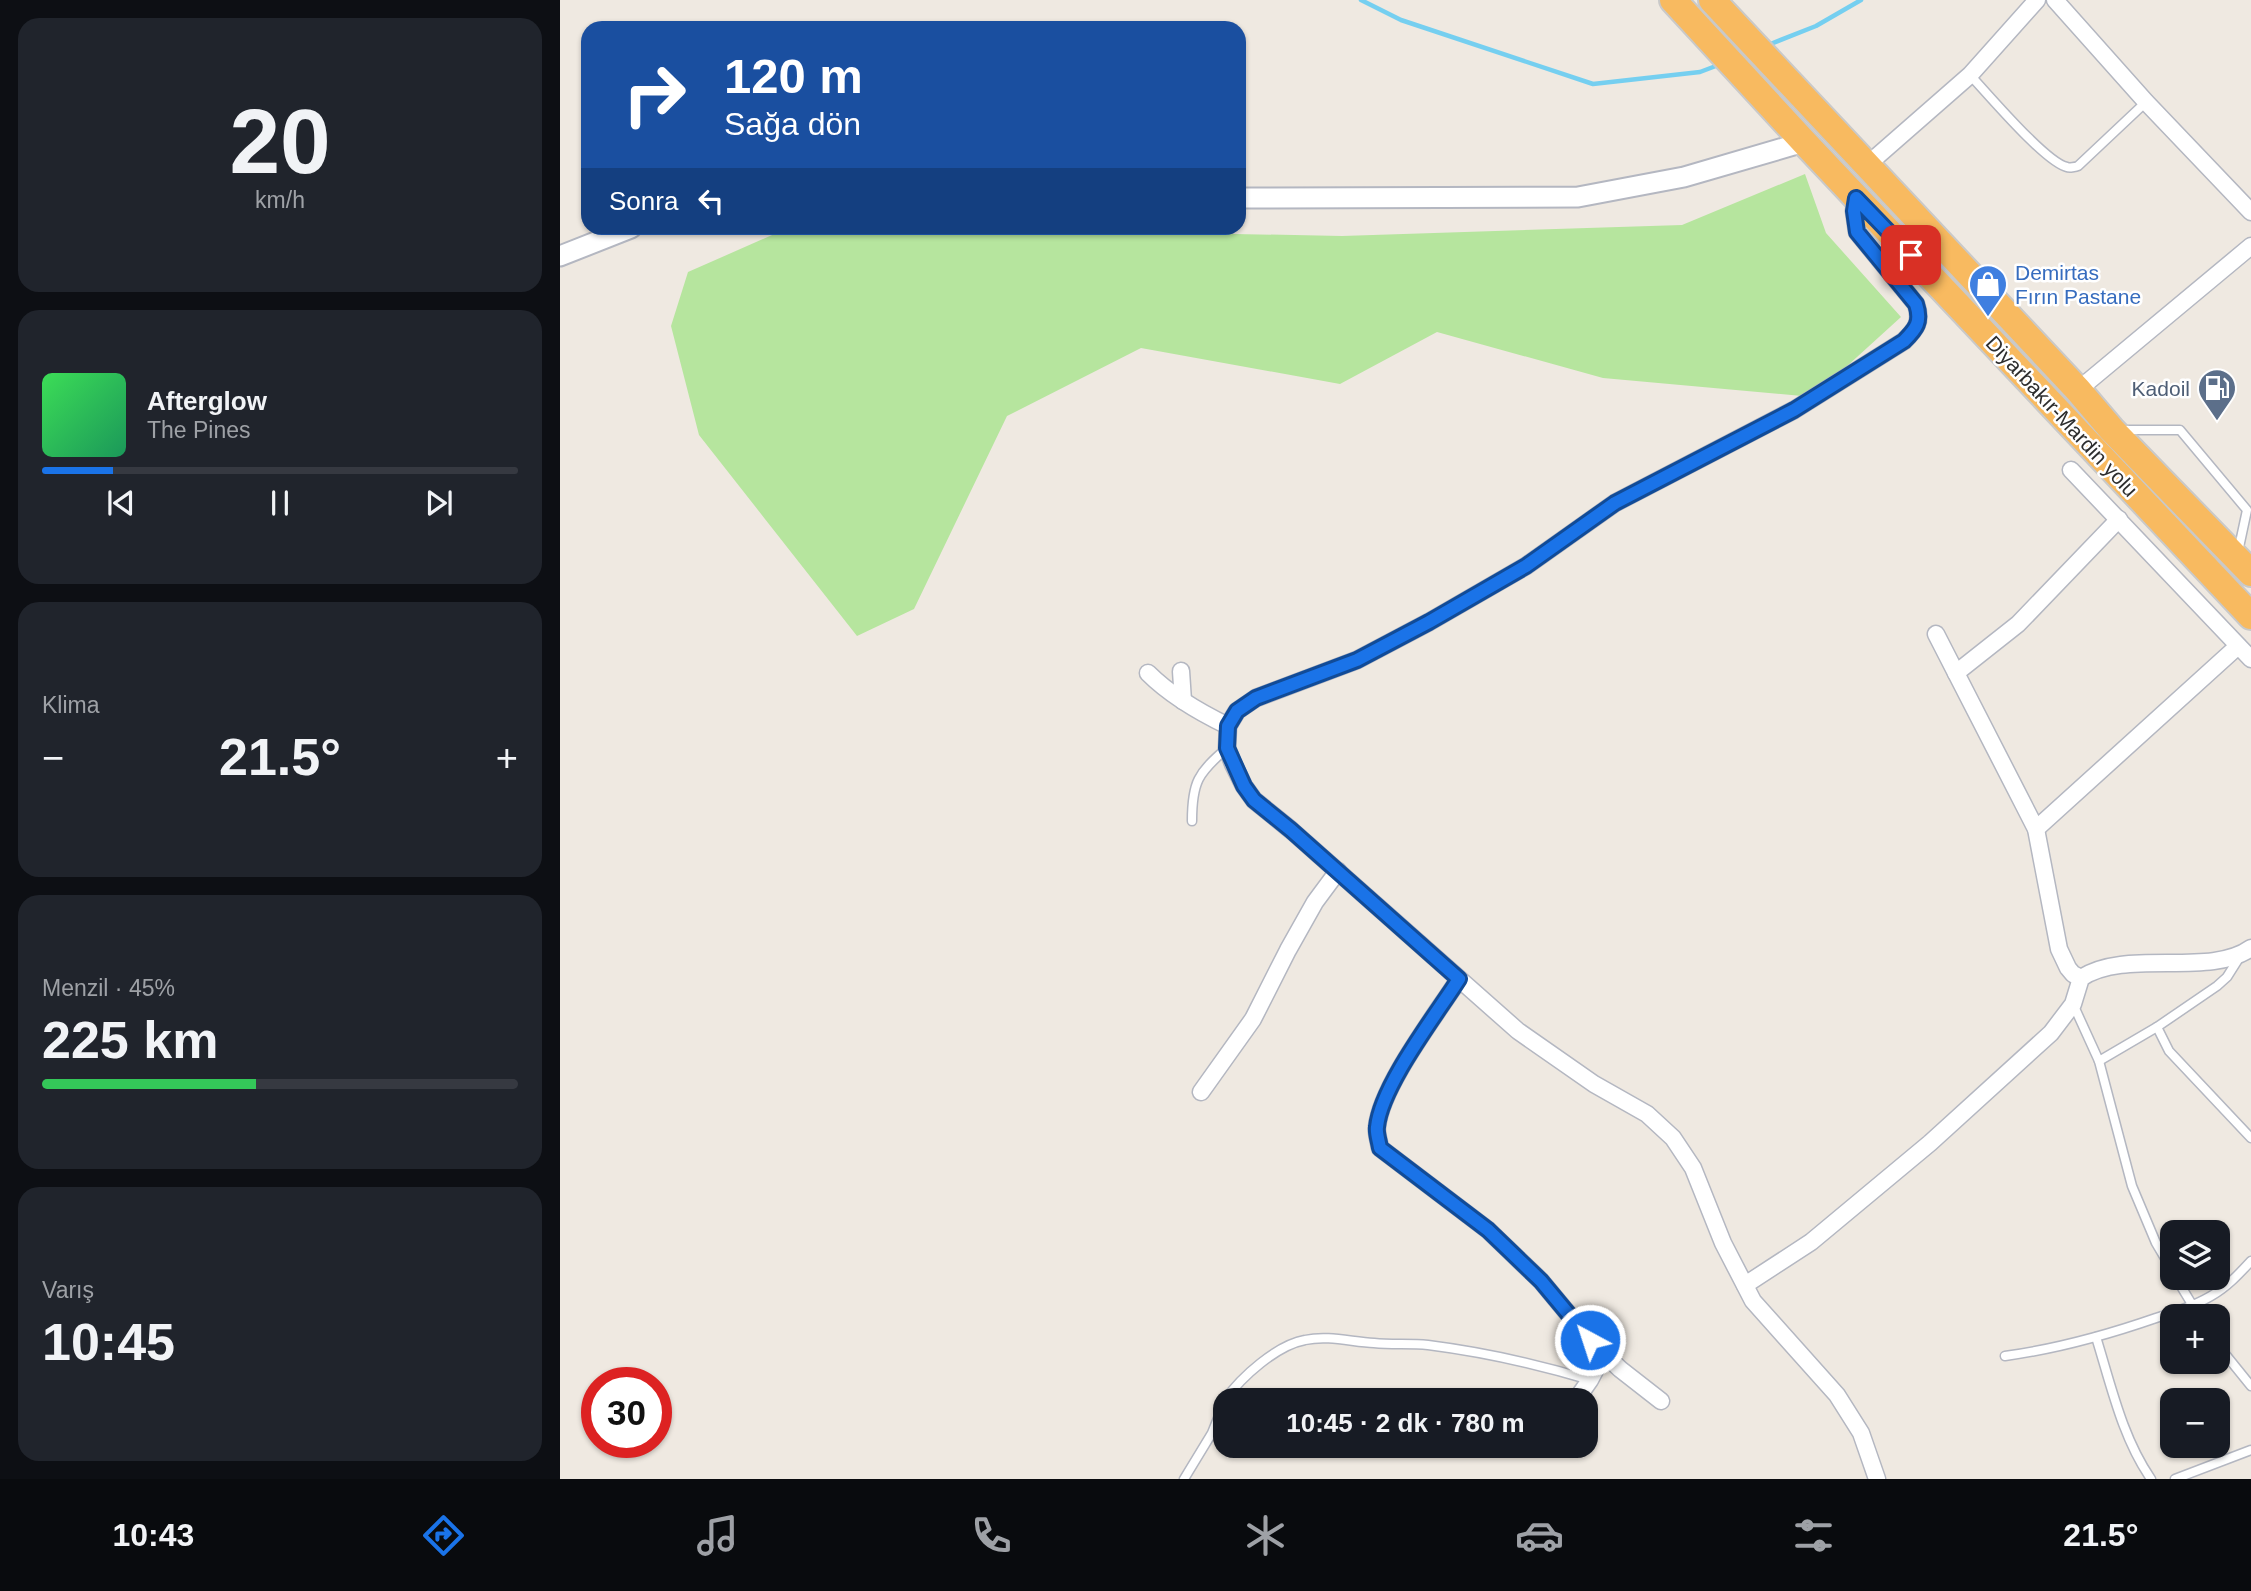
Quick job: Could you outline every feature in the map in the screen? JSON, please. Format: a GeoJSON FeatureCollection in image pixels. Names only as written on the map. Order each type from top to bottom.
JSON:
{"type":"FeatureCollection","features":[{"type":"Feature","properties":{"kind":"highway","name":"Diyarbakır-Mardin yolu"},"geometry":{"type":"LineString","coordinates":[[1674,0],[1856,198],[2251,616]]}},
{"type":"Feature","properties":{"kind":"highway"},"geometry":{"type":"LineString","coordinates":[[1712,0],[2078,390],[2112,430],[2244,566]]}},
{"type":"Feature","properties":{"kind":"street"},"geometry":{"type":"LineString","coordinates":[[1866,166],[1970,75],[2037,0]]}},
{"type":"Feature","properties":{"kind":"street"},"geometry":{"type":"LineString","coordinates":[[2055,0],[2146,102],[2251,212]]}},
{"type":"Feature","properties":{"kind":"street"},"geometry":{"type":"LineString","coordinates":[[1246,198],[1578,197],[1684,177],[1801,138]]}},
{"type":"Feature","properties":{"kind":"street"},"geometry":{"type":"LineString","coordinates":[[1856,198],[1854,211],[1857,232],[1916,304],[1920,314],[1918,327],[1904,341],[1794,410],[1615,503],[1526,566],[1429,622],[1357,660],[1256,698],[1237,711],[1228,726],[1227,748],[1244,786],[1254,800],[1518,1031],[1594,1084],[1647,1114],[1673,1138],[1693,1168],[1723,1243],[1753,1301],[1837,1395],[1861,1433],[1877,1479]]}},
{"type":"Feature","properties":{"kind":"street"},"geometry":{"type":"LineString","coordinates":[[560,256],[613,235]]}},
{"type":"Feature","properties":{"kind":"street"},"geometry":{"type":"LineString","coordinates":[[2078,390],[2251,246]]}},
{"type":"Feature","properties":{"kind":"street"},"geometry":{"type":"LineString","coordinates":[[2071,470],[2251,660]]}},
{"type":"Feature","properties":{"kind":"street"},"geometry":{"type":"LineString","coordinates":[[1956,673],[2018,624],[2119,519]]}},
{"type":"Feature","properties":{"kind":"street"},"geometry":{"type":"LineString","coordinates":[[1936,634],[2036,829],[2059,949],[2067,968],[2081,978]]}},
{"type":"Feature","properties":{"kind":"street"},"geometry":{"type":"LineString","coordinates":[[2036,829],[2238,646]]}},
{"type":"Feature","properties":{"kind":"street"},"geometry":{"type":"LineString","coordinates":[[1181,671],[1183,701]]}},
{"type":"Feature","properties":{"kind":"street"},"geometry":{"type":"LineString","coordinates":[[1148,673],[1160,685],[1203,715],[1228,726]]}},
{"type":"Feature","properties":{"kind":"street"},"geometry":{"type":"LineString","coordinates":[[1201,1091],[1253,1019],[1287,950],[1315,902],[1338,871]]}},
{"type":"Feature","properties":{"kind":"street"},"geometry":{"type":"LineString","coordinates":[[1745,1285],[1811,1242],[1930,1143],[2051,1033],[2073,1004],[2081,978],[2104,967],[2213,960],[2246,952]]}},
{"type":"Feature","properties":{"kind":"street"},"geometry":{"type":"LineString","coordinates":[[1459,979],[1401,1068],[1383,1102],[1377,1128],[1380,1148],[1488,1230],[1541,1281],[1590,1340],[1643,1389],[1661,1401]]}},
{"type":"Feature","properties":{"kind":"street"},"geometry":{"type":"LineString","coordinates":[[1584,1388],[1604,1353]]}},
{"type":"Feature","properties":{"kind":"lane"},"geometry":{"type":"LineString","coordinates":[[1970,75],[2018,127],[2055,162],[2068,168],[2078,166],[2146,102]]}},
{"type":"Feature","properties":{"kind":"lane"},"geometry":{"type":"LineString","coordinates":[[2112,430],[2180,430],[2247,510],[2244,566]]}},
{"type":"Feature","properties":{"kind":"lane"},"geometry":{"type":"LineString","coordinates":[[1192,821],[1194,788],[1205,768],[1227,748]]}},
{"type":"Feature","properties":{"kind":"lane"},"geometry":{"type":"LineString","coordinates":[[2098,1061],[2157,1027],[2217,986],[2246,952]]}},
{"type":"Feature","properties":{"kind":"lane"},"geometry":{"type":"LineString","coordinates":[[2073,1004],[2098,1061],[2132,1186],[2160,1249]]}},
{"type":"Feature","properties":{"kind":"lane"},"geometry":{"type":"LineString","coordinates":[[2157,1027],[2169,1051],[2251,1138]]}},
{"type":"Feature","properties":{"kind":"lane"},"geometry":{"type":"LineString","coordinates":[[2197,1304],[2230,1283],[2251,1261]]}},
{"type":"Feature","properties":{"kind":"lane"},"geometry":{"type":"LineString","coordinates":[[2005,1356],[2038,1352],[2160,1317]]}},
{"type":"Feature","properties":{"kind":"lane"},"geometry":{"type":"LineString","coordinates":[[2096,1337],[2137,1459],[2151,1479]]}},
{"type":"Feature","properties":{"kind":"lane"},"geometry":{"type":"LineString","coordinates":[[1234,1388],[1258,1364],[1286,1348],[1304,1340],[1337,1339],[1425,1345],[1487,1355],[1547,1367],[1590,1380]]}},
{"type":"Feature","properties":{"kind":"lane"},"geometry":{"type":"LineString","coordinates":[[2230,1360],[2251,1385]]}},
{"type":"Feature","properties":{"kind":"lane"},"geometry":{"type":"LineString","coordinates":[[1184,1479],[1213,1431]]}},
{"type":"Feature","properties":{"kind":"lane"},"geometry":{"type":"LineString","coordinates":[[2175,1479],[2251,1450]]}},
{"type":"Feature","properties":{"kind":"green space"},"geometry":{"type":"Polygon","coordinates":[[[1805,174],[1826,233],[1901,317],[1813,397],[1603,378],[1437,332],[1340,384],[1141,348],[1007,416],[914,609],[857,636],[699,435],[671,326],[688,272],[772,235],[1342,236],[1682,225],[1805,174]]]}},
{"type":"Feature","properties":{"kind":"waterway"},"geometry":{"type":"LineString","coordinates":[[1361,0],[1401,20],[1593,84],[1700,72],[1721,64]]}},
{"type":"Feature","properties":{"kind":"waterway"},"geometry":{"type":"LineString","coordinates":[[1768,45],[1816,26],[1861,0]]}},
{"type":"Feature","properties":{"kind":"place","name":"Demirtas Fırın Pastane"},"geometry":{"type":"Point","coordinates":[1988,318]}},
{"type":"Feature","properties":{"kind":"place","name":"Kadoil"},"geometry":{"type":"Point","coordinates":[2217,422]}},
{"type":"Feature","properties":{"kind":"route"},"geometry":{"type":"LineString","coordinates":[[1590,1340],[1541,1281],[1488,1230],[1380,1148],[1377,1128],[1383,1102],[1401,1068],[1459,979],[1254,800],[1244,786],[1227,748],[1228,726],[1237,711],[1256,698],[1357,660],[1429,622],[1526,566],[1615,503],[1794,410],[1904,341],[1918,327],[1920,314],[1916,304],[1857,232],[1854,211],[1856,198],[1911,255]]}}]}
